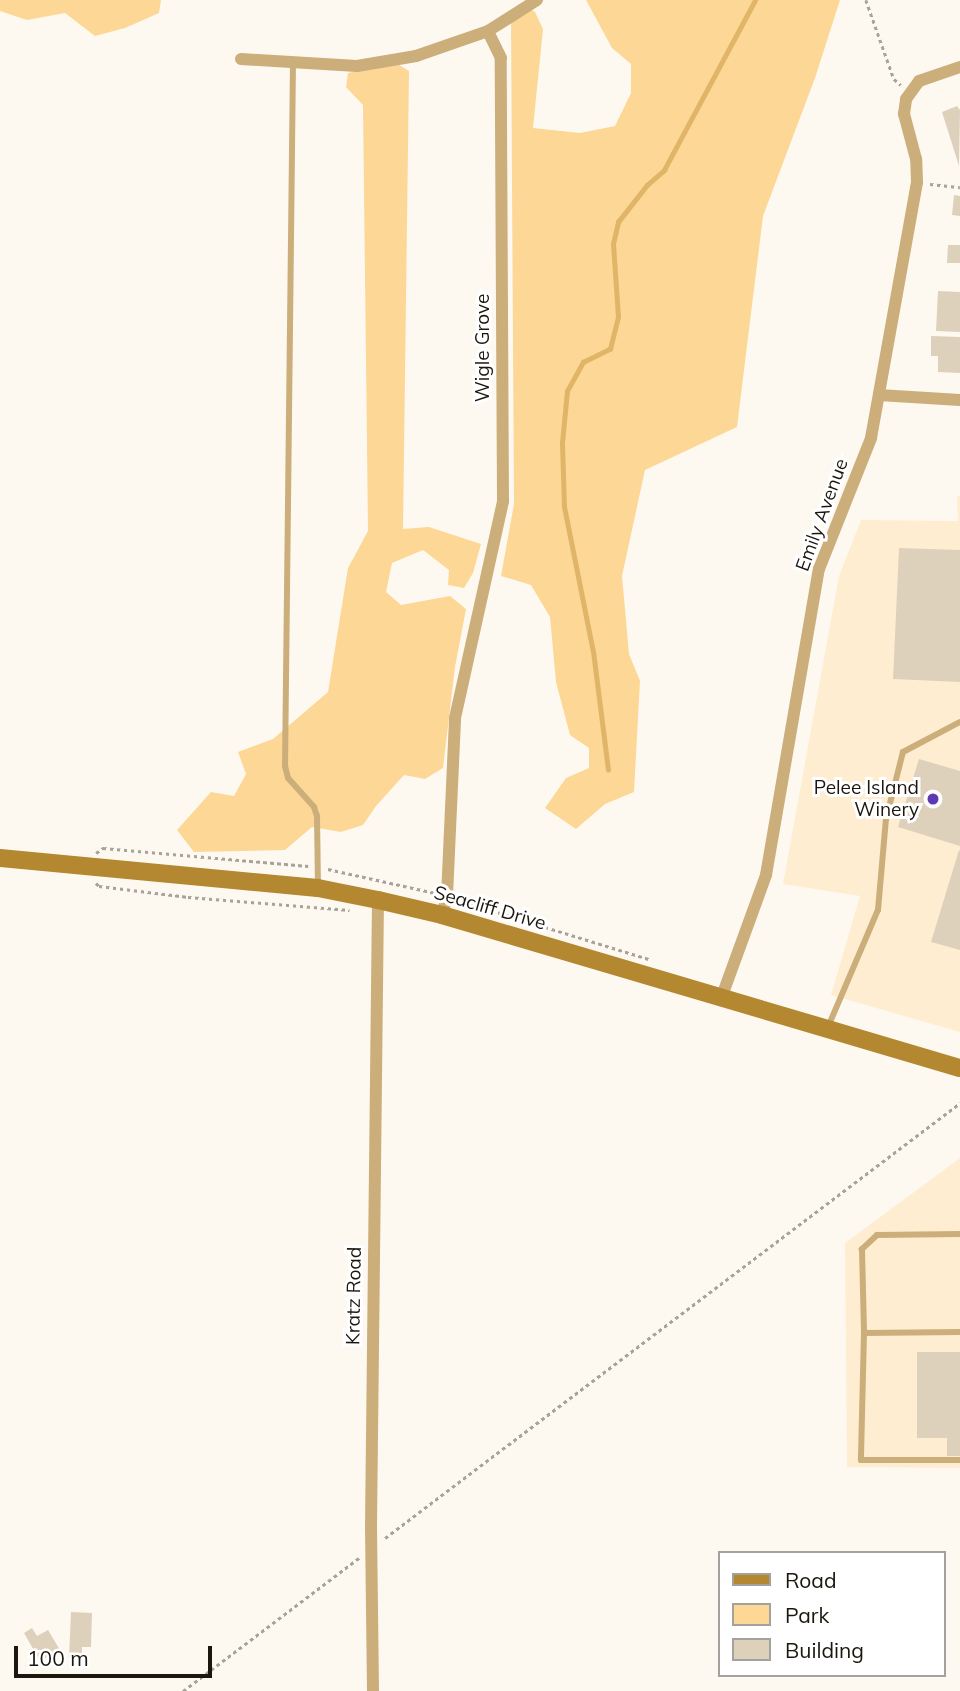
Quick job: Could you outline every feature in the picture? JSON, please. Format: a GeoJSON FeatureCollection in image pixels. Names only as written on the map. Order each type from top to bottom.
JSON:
{"type":"FeatureCollection","features":[{"type":"Feature","properties":{"kind":"main road","name":"Seacliff Drive"},"geometry":{"type":"LineString","coordinates":[[0,858],[318,888],[378,900],[442,915],[958,1067]]}},
{"type":"Feature","properties":{"kind":"street"},"geometry":{"type":"LineString","coordinates":[[241,59],[357,66],[416,56],[488,31],[537,0]]}},
{"type":"Feature","properties":{"kind":"street","name":"Wigle Grove"},"geometry":{"type":"LineString","coordinates":[[442,915],[447,896],[455,718],[503,500],[501,58],[488,31]]}},
{"type":"Feature","properties":{"kind":"street"},"geometry":{"type":"LineString","coordinates":[[911,89],[926,77],[960,67]]}},
{"type":"Feature","properties":{"kind":"street","name":"Emily Avenue"},"geometry":{"type":"LineString","coordinates":[[722,996],[766,875],[819,569],[871,439],[917,182],[916,159],[904,114],[911,89]]}},
{"type":"Feature","properties":{"kind":"street"},"geometry":{"type":"LineString","coordinates":[[878,395],[960,400]]}},
{"type":"Feature","properties":{"kind":"street","name":"Kratz Road"},"geometry":{"type":"LineString","coordinates":[[373,1691],[371,1549],[378,900]]}},
{"type":"Feature","properties":{"kind":"lane"},"geometry":{"type":"LineString","coordinates":[[293,62],[285,766],[288,778],[314,807],[317,816],[318,888]]}},
{"type":"Feature","properties":{"kind":"lane"},"geometry":{"type":"LineString","coordinates":[[827,1030],[878,910],[886,819],[903,752],[960,722]]}},
{"type":"Feature","properties":{"kind":"lane"},"geometry":{"type":"LineString","coordinates":[[960,1234],[877,1235],[862,1249],[864,1333],[861,1460],[960,1460]]}},
{"type":"Feature","properties":{"kind":"lane"},"geometry":{"type":"LineString","coordinates":[[864,1333],[960,1332]]}},
{"type":"Feature","properties":{"kind":"path"},"geometry":{"type":"LineString","coordinates":[[866,0],[894,79],[911,89]]}},
{"type":"Feature","properties":{"kind":"path"},"geometry":{"type":"LineString","coordinates":[[917,182],[960,187]]}},
{"type":"Feature","properties":{"kind":"path"},"geometry":{"type":"LineString","coordinates":[[77,867],[99,886],[188,897],[345,911],[378,900]]}},
{"type":"Feature","properties":{"kind":"path"},"geometry":{"type":"LineString","coordinates":[[183,1691],[960,1103]]}},
{"type":"Feature","properties":{"kind":"shaded area"},"geometry":{"type":"Polygon","coordinates":[[[957,496],[960,496],[960,1032],[831,995],[860,896],[783,884],[839,576],[861,520],[958,521],[957,496]]]}},
{"type":"Feature","properties":{"kind":"shaded area"},"geometry":{"type":"Polygon","coordinates":[[[960,1158],[960,1468],[847,1467],[845,1243],[960,1158]]]}},
{"type":"Feature","properties":{"kind":"green space"},"geometry":{"type":"Polygon","coordinates":[[[0,0],[161,0],[159,13],[125,28],[95,36],[65,13],[27,20],[0,11],[0,0]]]}},
{"type":"Feature","properties":{"kind":"green space"},"geometry":{"type":"Polygon","coordinates":[[[586,0],[840,0],[815,78],[763,216],[737,427],[645,470],[622,576],[629,654],[640,681],[634,792],[605,804],[576,829],[545,808],[566,778],[589,768],[589,748],[570,735],[556,682],[550,617],[531,585],[501,576],[514,504],[511,20],[526,7],[535,12],[543,29],[533,128],[580,133],[615,126],[631,93],[631,64],[612,48],[586,0]]]}},
{"type":"Feature","properties":{"kind":"green space"},"geometry":{"type":"Polygon","coordinates":[[[396,63],[409,71],[403,529],[429,527],[481,544],[473,573],[464,588],[448,585],[449,570],[423,550],[392,563],[386,592],[401,605],[450,596],[466,609],[455,667],[443,768],[425,779],[404,775],[363,825],[341,832],[312,827],[285,850],[194,852],[177,830],[211,792],[234,796],[246,774],[238,752],[273,739],[328,692],[348,568],[368,531],[363,105],[346,87],[348,73],[396,63]]]}},
{"type":"Feature","properties":{"kind":"building"},"geometry":{"type":"Polygon","coordinates":[[[957,106],[960,110],[959,166],[942,112],[957,106]]]}},
{"type":"Feature","properties":{"kind":"building"},"geometry":{"type":"Polygon","coordinates":[[[954,195],[960,196],[960,216],[952,215],[954,195]]]}},
{"type":"Feature","properties":{"kind":"building"},"geometry":{"type":"Polygon","coordinates":[[[948,245],[960,245],[960,263],[947,263],[948,245]]]}},
{"type":"Feature","properties":{"kind":"building"},"geometry":{"type":"Polygon","coordinates":[[[938,291],[960,292],[960,332],[936,331],[938,291]]]}},
{"type":"Feature","properties":{"kind":"building"},"geometry":{"type":"Polygon","coordinates":[[[931,336],[960,337],[960,373],[938,372],[938,356],[931,356],[931,336]]]}},
{"type":"Feature","properties":{"kind":"building"},"geometry":{"type":"Polygon","coordinates":[[[899,548],[960,550],[960,682],[893,679],[899,548]]]}},
{"type":"Feature","properties":{"kind":"building","name":"Pelee Island Winery"},"geometry":{"type":"Polygon","coordinates":[[[919,759],[960,771],[960,846],[898,827],[919,759]]]}},
{"type":"Feature","properties":{"kind":"building","name":"Pelee Island Winery"},"geometry":{"type":"Polygon","coordinates":[[[960,851],[960,950],[931,942],[960,851]]]}},
{"type":"Feature","properties":{"kind":"building"},"geometry":{"type":"Polygon","coordinates":[[[917,1352],[960,1352],[960,1456],[947,1456],[947,1438],[917,1438],[917,1352]]]}},
{"type":"Feature","properties":{"kind":"building"},"geometry":{"type":"Polygon","coordinates":[[[71,1612],[92,1613],[91,1647],[82,1647],[82,1658],[69,1657],[71,1612]]]}},
{"type":"Feature","properties":{"kind":"building"},"geometry":{"type":"Polygon","coordinates":[[[32,1628],[37,1636],[48,1630],[60,1650],[40,1661],[24,1633],[32,1628]]]}},
{"type":"Feature","properties":{"kind":"waterway"},"geometry":{"type":"LineString","coordinates":[[608,770],[593,652],[564,507],[562,443],[567,391],[583,362],[610,349],[618,317],[613,244],[618,222],[647,185],[664,170],[755,0]]}},
{"type":"Feature","properties":{"kind":"place","name":"Pelee Island Winery"},"geometry":{"type":"Point","coordinates":[933,799]}}]}
